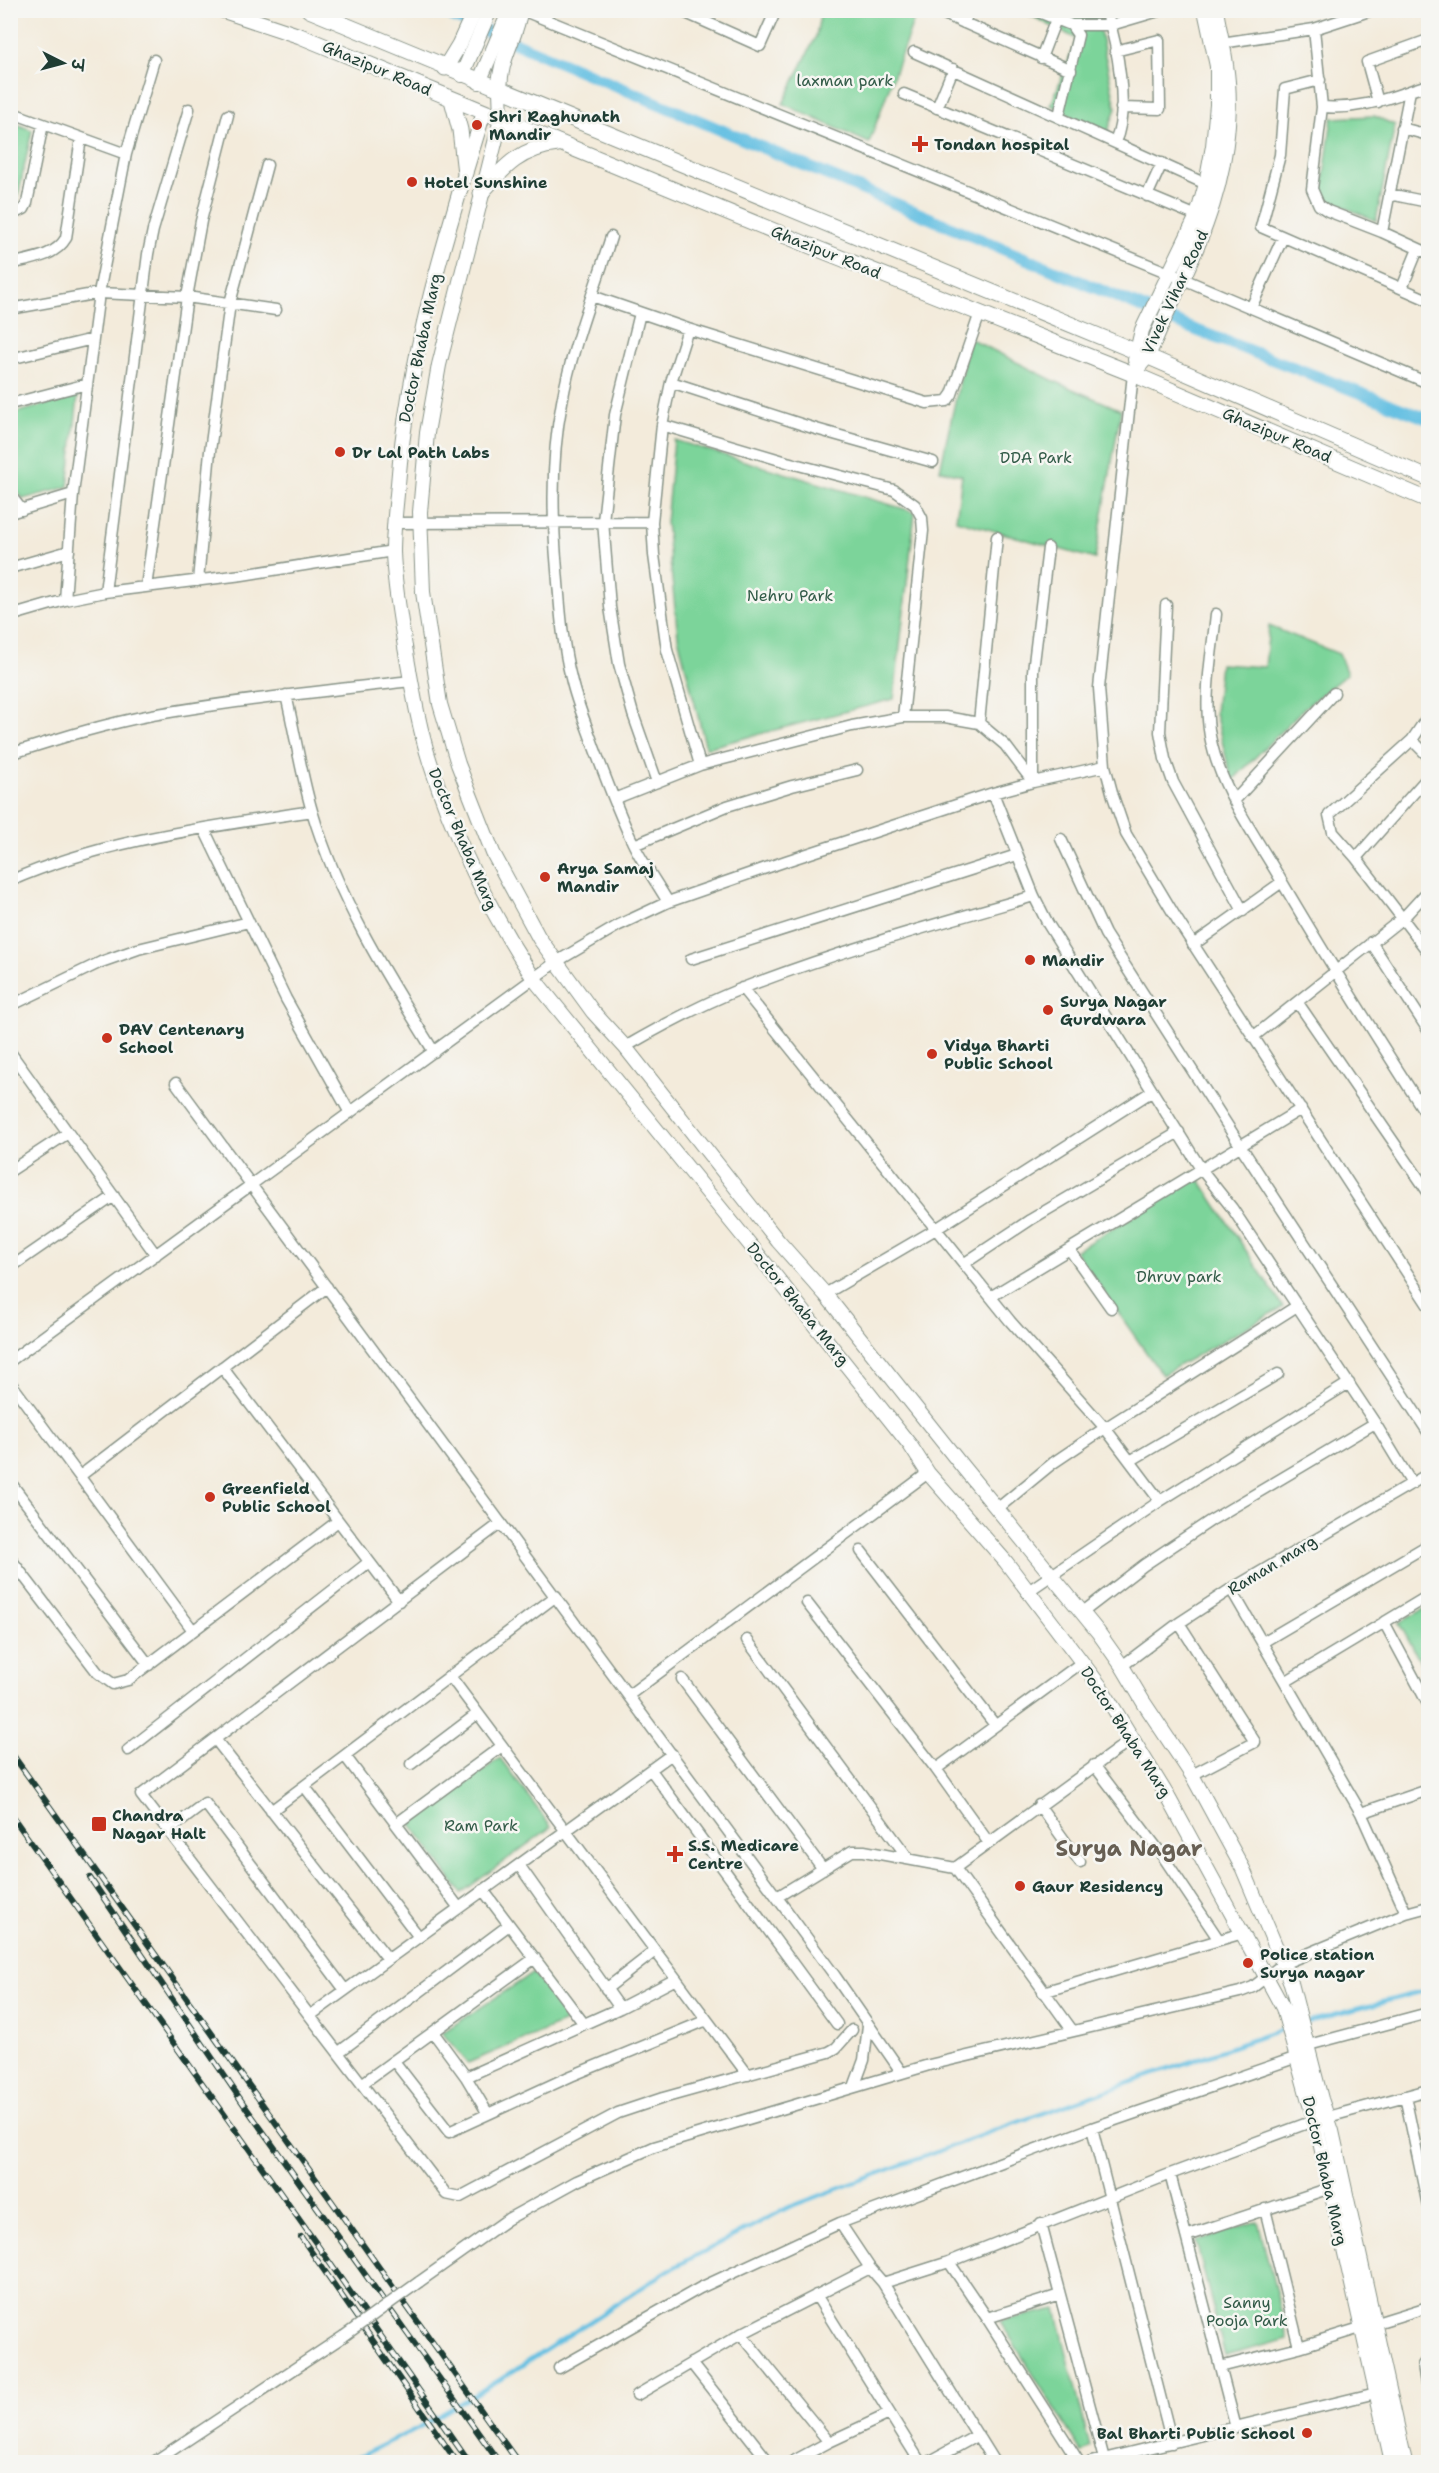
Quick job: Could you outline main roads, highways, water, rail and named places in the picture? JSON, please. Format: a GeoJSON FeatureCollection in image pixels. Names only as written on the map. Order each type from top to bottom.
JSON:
{"type":"FeatureCollection","features":[{"type":"Feature","properties":{"kind":"main road","name":"Ghazipur Road"},"geometry":{"type":"LineString","coordinates":[[222,10],[300,36],[452,100],[1133,374],[1428,500]]}},
{"type":"Feature","properties":{"kind":"main road","name":"Ghazipur Road"},"geometry":{"type":"LineString","coordinates":[[309,10],[1142,354],[1428,478]]}},
{"type":"Feature","properties":{"kind":"main road"},"geometry":{"type":"LineString","coordinates":[[423,88],[440,66],[466,48],[484,12]]}},
{"type":"Feature","properties":{"kind":"main road"},"geometry":{"type":"LineString","coordinates":[[500,90],[496,59],[515,16]]}},
{"type":"Feature","properties":{"kind":"main road"},"geometry":{"type":"LineString","coordinates":[[452,100],[460,130],[463,181]]}},
{"type":"Feature","properties":{"kind":"main road"},"geometry":{"type":"LineString","coordinates":[[481,193],[499,172],[521,154],[542,146],[561,144]]}},
{"type":"Feature","properties":{"kind":"waterway"},"geometry":{"type":"LineString","coordinates":[[446,10],[453,17],[1188,327],[1428,419]]}},
{"type":"Feature","properties":{"kind":"waterway"},"geometry":{"type":"LineString","coordinates":[[1304,2023],[1428,1990]]}},
{"type":"Feature","properties":{"kind":"waterway"},"geometry":{"type":"LineString","coordinates":[[348,2462],[418,2428],[501,2379],[669,2270],[789,2207],[998,2129],[1286,2028]]}},
{"type":"Feature","properties":{"kind":"railway"},"geometry":{"type":"LineString","coordinates":[[10,1751],[518,2462]]}},
{"type":"Feature","properties":{"kind":"railway"},"geometry":{"type":"LineString","coordinates":[[10,1813],[469,2462]]}},
{"type":"Feature","properties":{"kind":"railway"},"geometry":{"type":"LineString","coordinates":[[90,1878],[247,2109],[499,2462]]}},
{"type":"Feature","properties":{"kind":"railway"},"geometry":{"type":"LineString","coordinates":[[301,2237],[457,2462]]}},
{"type":"Feature","properties":{"kind":"place","name":"Shri Raghunath Mandir"},"geometry":{"type":"Point","coordinates":[477,125]}},
{"type":"Feature","properties":{"kind":"place","name":"Tondan hospital"},"geometry":{"type":"Point","coordinates":[920,144]}},
{"type":"Feature","properties":{"kind":"place","name":"Hotel Sunshine"},"geometry":{"type":"Point","coordinates":[412,182]}},
{"type":"Feature","properties":{"kind":"place","name":"Dr Lal Path Labs"},"geometry":{"type":"Point","coordinates":[340,452]}},
{"type":"Feature","properties":{"kind":"place","name":"Arya Samaj Mandir"},"geometry":{"type":"Point","coordinates":[545,877]}},
{"type":"Feature","properties":{"kind":"place","name":"Mandir"},"geometry":{"type":"Point","coordinates":[1030,960]}},
{"type":"Feature","properties":{"kind":"place","name":"Surya Nagar Gurdwara"},"geometry":{"type":"Point","coordinates":[1048,1010]}},
{"type":"Feature","properties":{"kind":"place","name":"DAV Centenary School"},"geometry":{"type":"Point","coordinates":[107,1038]}},
{"type":"Feature","properties":{"kind":"place","name":"Vidya Bharti Public School"},"geometry":{"type":"Point","coordinates":[932,1054]}},
{"type":"Feature","properties":{"kind":"place","name":"Greenfield Public School"},"geometry":{"type":"Point","coordinates":[210,1497]}},
{"type":"Feature","properties":{"kind":"place","name":"Chandra Nagar Halt"},"geometry":{"type":"Point","coordinates":[99,1824]}},
{"type":"Feature","properties":{"kind":"place","name":"S.S. Medicare Centre"},"geometry":{"type":"Point","coordinates":[675,1854]}},
{"type":"Feature","properties":{"kind":"place","name":"Gaur Residency"},"geometry":{"type":"Point","coordinates":[1020,1886]}},
{"type":"Feature","properties":{"kind":"place","name":"Police station Surya nagar"},"geometry":{"type":"Point","coordinates":[1248,1963]}},
{"type":"Feature","properties":{"kind":"place","name":"Bal Bharti Public School"},"geometry":{"type":"Point","coordinates":[1307,2433]}},
{"type":"Feature","properties":{"kind":"district","name":"Surya Nagar"},"geometry":{"type":"Point","coordinates":[1129,1848]}},
{"type":"Feature","properties":{"kind":"park label","name":"laxman park"},"geometry":{"type":"Point","coordinates":[845,80]}},
{"type":"Feature","properties":{"kind":"park label","name":"DDA Park"},"geometry":{"type":"Point","coordinates":[1036,457]}},
{"type":"Feature","properties":{"kind":"park label","name":"Nehru Park"},"geometry":{"type":"Point","coordinates":[790,595]}},
{"type":"Feature","properties":{"kind":"park label","name":"Dhruv park"},"geometry":{"type":"Point","coordinates":[1179,1276]}},
{"type":"Feature","properties":{"kind":"park label","name":"Ram Park"},"geometry":{"type":"Point","coordinates":[481,1825]}},
{"type":"Feature","properties":{"kind":"park label","name":"Sanny Pooja Park"},"geometry":{"type":"Point","coordinates":[1247,2311]}}]}
